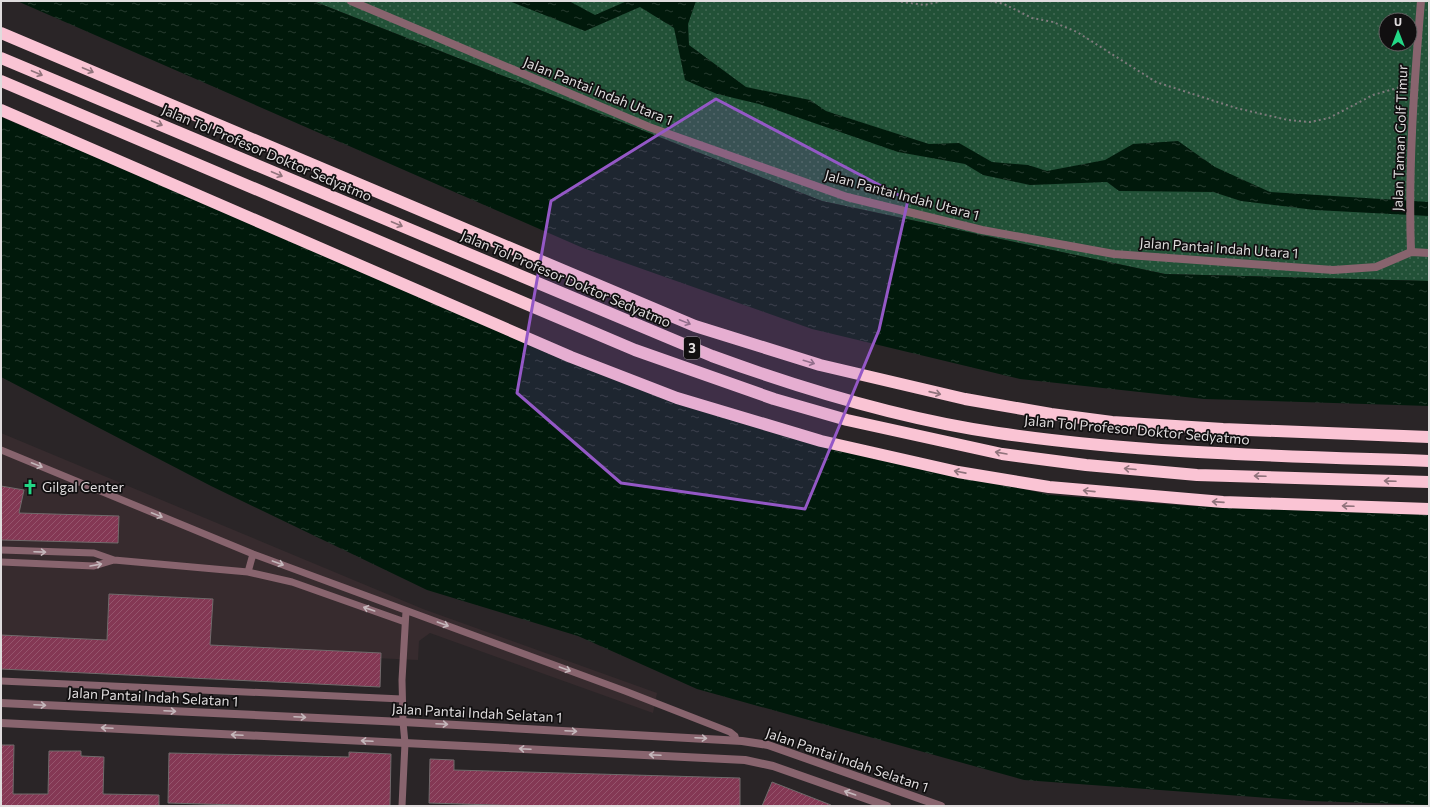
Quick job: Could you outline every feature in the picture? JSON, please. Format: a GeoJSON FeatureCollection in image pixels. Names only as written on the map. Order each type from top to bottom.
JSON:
{"type":"FeatureCollection","features":[{"type":"Feature","properties":{"kind":"highway","name":"Jalan Tol Profesor Doktor Sedyatmo"},"geometry":{"type":"LineString","coordinates":[[1,33],[681,320],[820,365],[964,399],[1051,414],[1112,422],[1223,429],[1429,437]]}},
{"type":"Feature","properties":{"kind":"highway","name":"Jalan Tol Profesor Doktor Sedyatmo"},"geometry":{"type":"LineString","coordinates":[[1,58],[712,356],[774,379],[840,398],[913,416],[996,433],[1072,443],[1210,454],[1429,461]]}},
{"type":"Feature","properties":{"kind":"highway","name":"3"},"geometry":{"type":"LineString","coordinates":[[1,81],[635,350],[774,399],[847,420],[1002,454],[1086,465],[1198,474],[1429,482]]}},
{"type":"Feature","properties":{"kind":"highway"},"geometry":{"type":"LineString","coordinates":[[1,110],[571,357],[677,398],[814,439],[958,472],[1049,487],[1223,502],[1429,509]]}},
{"type":"Feature","properties":{"kind":"street","name":"Jalan Pantai Indah Utara 1"},"geometry":{"type":"LineString","coordinates":[[351,1],[649,127],[847,197],[982,230],[1114,254],[1333,270],[1376,268],[1411,252],[1429,253]]}},
{"type":"Feature","properties":{"kind":"street","name":"Jalan Taman Golf Timur"},"geometry":{"type":"LineString","coordinates":[[1411,252],[1410,176],[1414,83],[1421,1]]}},
{"type":"Feature","properties":{"kind":"street","name":"Jalan Pantai Indah Selatan 1"},"geometry":{"type":"LineString","coordinates":[[1,703],[403,722],[736,740],[768,745],[941,806]]}},
{"type":"Feature","properties":{"kind":"street"},"geometry":{"type":"LineString","coordinates":[[1,723],[746,760],[773,766],[887,806]]}},
{"type":"Feature","properties":{"kind":"lane"},"geometry":{"type":"LineString","coordinates":[[1,450],[253,554],[632,694],[730,732],[735,736],[736,740]]}},
{"type":"Feature","properties":{"kind":"lane"},"geometry":{"type":"LineString","coordinates":[[1,550],[94,553],[114,560],[248,572],[292,582],[406,622]]}},
{"type":"Feature","properties":{"kind":"lane"},"geometry":{"type":"LineString","coordinates":[[248,572],[253,554]]}},
{"type":"Feature","properties":{"kind":"lane"},"geometry":{"type":"LineString","coordinates":[[1,562],[94,566],[114,560]]}},
{"type":"Feature","properties":{"kind":"lane"},"geometry":{"type":"LineString","coordinates":[[402,806],[406,743],[402,699],[406,611]]}},
{"type":"Feature","properties":{"kind":"lane"},"geometry":{"type":"LineString","coordinates":[[1,681],[402,699]]}},
{"type":"Feature","properties":{"kind":"path"},"geometry":{"type":"LineString","coordinates":[[896,1],[924,5],[943,1]]}},
{"type":"Feature","properties":{"kind":"path"},"geometry":{"type":"LineString","coordinates":[[990,1],[1004,4],[1032,18],[1053,22],[1077,32],[1156,82],[1236,108],[1288,120],[1310,122],[1329,118],[1373,95],[1414,83]]}},
{"type":"Feature","properties":{"kind":"highlighted area"},"geometry":{"type":"Polygon","coordinates":[[[716,99],[908,200],[879,330],[805,509],[621,483],[517,393],[551,201],[716,99]]]}},
{"type":"Feature","properties":{"kind":"shaded area"},"geometry":{"type":"Polygon","coordinates":[[[1,433],[423,609],[657,693],[653,713],[430,633],[419,641],[418,660],[1,641],[1,433]]]}},
{"type":"Feature","properties":{"kind":"green space"},"geometry":{"type":"Polygon","coordinates":[[[313,1],[1429,1],[1429,281],[1165,274],[822,201],[313,1]]]}},
{"type":"Feature","properties":{"kind":"water"},"geometry":{"type":"Polygon","coordinates":[[[17,1],[313,1],[822,201],[1165,274],[1429,281],[1429,406],[1204,399],[1020,379],[812,329],[583,248],[17,1]]]}},
{"type":"Feature","properties":{"kind":"water"},"geometry":{"type":"Polygon","coordinates":[[[509,1],[569,1],[595,15],[627,1],[696,1],[688,24],[689,45],[746,87],[810,100],[826,111],[929,144],[959,143],[992,162],[1028,165],[1047,171],[1105,160],[1133,144],[1178,141],[1215,167],[1270,192],[1429,202],[1429,216],[1315,210],[1241,201],[1213,192],[1119,191],[1107,182],[1030,185],[983,175],[965,164],[898,152],[759,104],[717,94],[685,80],[674,28],[640,7],[585,31],[509,1]]]}},
{"type":"Feature","properties":{"kind":"water"},"geometry":{"type":"Polygon","coordinates":[[[1,117],[685,406],[820,445],[1051,495],[1190,506],[1429,512],[1429,805],[1311,801],[1024,780],[697,689],[578,636],[427,590],[211,486],[1,377],[1,117]]]}},
{"type":"Feature","properties":{"kind":"building"},"geometry":{"type":"Polygon","coordinates":[[[1,486],[24,490],[19,513],[119,516],[118,543],[1,540],[1,486]]]}},
{"type":"Feature","properties":{"kind":"building"},"geometry":{"type":"Polygon","coordinates":[[[109,594],[213,599],[210,645],[381,653],[380,687],[1,669],[1,635],[107,640],[109,594]]]}},
{"type":"Feature","properties":{"kind":"building"},"geometry":{"type":"Polygon","coordinates":[[[1,745],[14,745],[13,794],[48,794],[49,751],[81,751],[81,756],[104,757],[103,794],[159,795],[159,806],[1,806],[1,745]]]}},
{"type":"Feature","properties":{"kind":"building"},"geometry":{"type":"Polygon","coordinates":[[[349,752],[391,754],[390,806],[271,806],[168,803],[169,753],[349,757],[349,752]]]}},
{"type":"Feature","properties":{"kind":"building"},"geometry":{"type":"Polygon","coordinates":[[[430,759],[454,760],[454,770],[740,778],[740,806],[527,806],[429,803],[430,759]]]}},
{"type":"Feature","properties":{"kind":"building"},"geometry":{"type":"Polygon","coordinates":[[[772,782],[831,805],[831,806],[762,806],[772,782]]]}},
{"type":"Feature","properties":{"kind":"place","name":"Gilgal Center"},"geometry":{"type":"Point","coordinates":[30,487]}}]}
